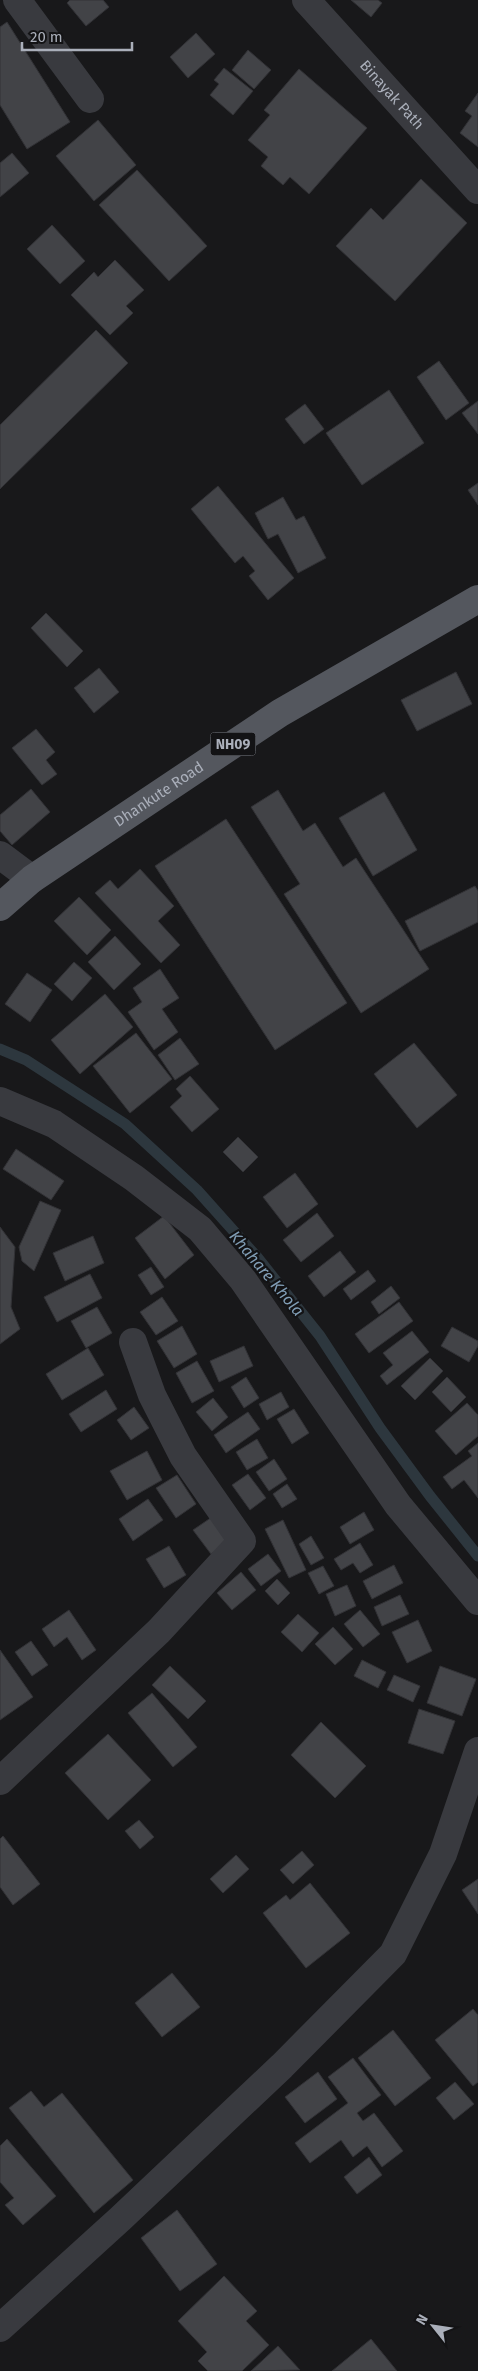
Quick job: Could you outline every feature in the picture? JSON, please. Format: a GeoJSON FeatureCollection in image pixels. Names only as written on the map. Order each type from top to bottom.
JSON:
{"type":"FeatureCollection","features":[{"type":"Feature","properties":{"kind":"main road","name":"Dhankute Road"},"geometry":{"type":"LineString","coordinates":[[0,907],[32,880],[280,713],[478,599]]}},
{"type":"Feature","properties":{"kind":"street"},"geometry":{"type":"LineString","coordinates":[[17,0],[90,99]]}},
{"type":"Feature","properties":{"kind":"street","name":"Binayak Path"},"geometry":{"type":"LineString","coordinates":[[306,0],[478,190]]}},
{"type":"Feature","properties":{"kind":"street"},"geometry":{"type":"LineString","coordinates":[[0,855],[32,880]]}},
{"type":"Feature","properties":{"kind":"street"},"geometry":{"type":"LineString","coordinates":[[0,1101],[54,1124],[134,1178],[200,1229],[243,1280],[398,1506],[478,1601]]}},
{"type":"Feature","properties":{"kind":"street"},"geometry":{"type":"LineString","coordinates":[[0,1781],[159,1631],[242,1541],[182,1456],[152,1395],[133,1342]]}},
{"type":"Feature","properties":{"kind":"street"},"geometry":{"type":"LineString","coordinates":[[0,2328],[120,2220],[275,2073],[393,1954],[443,1854],[478,1752]]}},
{"type":"Feature","properties":{"kind":"building"},"geometry":{"type":"Polygon","coordinates":[[[70,0],[103,0],[109,7],[86,26],[67,3],[70,0]]]}},
{"type":"Feature","properties":{"kind":"building"},"geometry":{"type":"Polygon","coordinates":[[[351,0],[378,0],[382,3],[371,17],[351,0]]]}},
{"type":"Feature","properties":{"kind":"building"},"geometry":{"type":"Polygon","coordinates":[[[7,22],[70,122],[27,149],[0,105],[0,27],[7,22]]]}},
{"type":"Feature","properties":{"kind":"building"},"geometry":{"type":"Polygon","coordinates":[[[196,33],[215,54],[188,78],[170,57],[196,33]]]}},
{"type":"Feature","properties":{"kind":"building"},"geometry":{"type":"Polygon","coordinates":[[[248,50],[271,70],[254,89],[232,70],[248,50]]]}},
{"type":"Feature","properties":{"kind":"building"},"geometry":{"type":"Polygon","coordinates":[[[224,68],[253,91],[233,115],[210,95],[219,84],[214,80],[224,68]]]}},
{"type":"Feature","properties":{"kind":"building"},"geometry":{"type":"Polygon","coordinates":[[[299,69],[367,128],[309,194],[290,177],[283,185],[261,166],[268,157],[248,140],[270,115],[264,110],[299,69]]]}},
{"type":"Feature","properties":{"kind":"building"},"geometry":{"type":"Polygon","coordinates":[[[478,93],[478,147],[460,133],[472,116],[465,111],[478,93]]]}},
{"type":"Feature","properties":{"kind":"building"},"geometry":{"type":"Polygon","coordinates":[[[98,120],[136,165],[94,201],[56,156],[98,120]]]}},
{"type":"Feature","properties":{"kind":"building"},"geometry":{"type":"Polygon","coordinates":[[[12,153],[29,173],[0,197],[0,163],[12,153]]]}},
{"type":"Feature","properties":{"kind":"building"},"geometry":{"type":"Polygon","coordinates":[[[137,170],[207,246],[169,281],[99,205],[137,170]]]}},
{"type":"Feature","properties":{"kind":"building"},"geometry":{"type":"Polygon","coordinates":[[[421,179],[467,223],[395,301],[336,246],[371,208],[383,220],[421,179]]]}},
{"type":"Feature","properties":{"kind":"building"},"geometry":{"type":"Polygon","coordinates":[[[52,225],[85,261],[60,284],[27,249],[52,225]]]}},
{"type":"Feature","properties":{"kind":"building"},"geometry":{"type":"Polygon","coordinates":[[[115,260],[144,290],[126,306],[133,313],[110,335],[71,295],[94,272],[98,277],[115,260]]]}},
{"type":"Feature","properties":{"kind":"building"},"geometry":{"type":"Polygon","coordinates":[[[96,330],[128,363],[0,489],[0,425],[96,330]]]}},
{"type":"Feature","properties":{"kind":"building"},"geometry":{"type":"Polygon","coordinates":[[[439,361],[469,403],[446,420],[417,377],[439,361]]]}},
{"type":"Feature","properties":{"kind":"building"},"geometry":{"type":"Polygon","coordinates":[[[389,390],[424,443],[362,485],[326,433],[389,390]]]}},
{"type":"Feature","properties":{"kind":"building"},"geometry":{"type":"Polygon","coordinates":[[[478,401],[478,434],[462,413],[478,401]]]}},
{"type":"Feature","properties":{"kind":"building"},"geometry":{"type":"Polygon","coordinates":[[[305,404],[324,429],[304,444],[285,419],[305,404]]]}},
{"type":"Feature","properties":{"kind":"building"},"geometry":{"type":"Polygon","coordinates":[[[478,483],[478,505],[468,490],[478,483]]]}},
{"type":"Feature","properties":{"kind":"building"},"geometry":{"type":"Polygon","coordinates":[[[218,486],[294,578],[268,600],[249,576],[255,571],[243,556],[235,563],[191,509],[218,486]]]}},
{"type":"Feature","properties":{"kind":"building"},"geometry":{"type":"Polygon","coordinates":[[[283,497],[296,520],[304,516],[326,558],[298,573],[278,534],[268,539],[255,513],[283,497]]]}},
{"type":"Feature","properties":{"kind":"building"},"geometry":{"type":"Polygon","coordinates":[[[46,613],[83,651],[67,667],[31,628],[46,613]]]}},
{"type":"Feature","properties":{"kind":"building"},"geometry":{"type":"Polygon","coordinates":[[[99,668],[119,692],[94,713],[74,688],[99,668]]]}},
{"type":"Feature","properties":{"kind":"building"},"geometry":{"type":"Polygon","coordinates":[[[456,672],[472,704],[417,731],[401,700],[456,672]]]}},
{"type":"Feature","properties":{"kind":"building"},"geometry":{"type":"Polygon","coordinates":[[[36,729],[55,752],[46,760],[57,774],[42,785],[12,748],[36,729]]]}},
{"type":"Feature","properties":{"kind":"building"},"geometry":{"type":"Polygon","coordinates":[[[31,789],[50,812],[12,845],[0,831],[0,815],[31,789]]]}},
{"type":"Feature","properties":{"kind":"building"},"geometry":{"type":"Polygon","coordinates":[[[278,790],[303,831],[315,823],[343,867],[356,858],[429,969],[361,1013],[284,894],[300,884],[251,807],[278,790]]]}},
{"type":"Feature","properties":{"kind":"building"},"geometry":{"type":"Polygon","coordinates":[[[384,792],[417,850],[373,876],[339,818],[384,792]]]}},
{"type":"Feature","properties":{"kind":"building"},"geometry":{"type":"Polygon","coordinates":[[[226,819],[347,1003],[275,1050],[155,866],[226,819]]]}},
{"type":"Feature","properties":{"kind":"building"},"geometry":{"type":"Polygon","coordinates":[[[140,869],[174,906],[158,921],[180,945],[161,963],[95,893],[110,880],[118,889],[140,869]]]}},
{"type":"Feature","properties":{"kind":"building"},"geometry":{"type":"Polygon","coordinates":[[[475,886],[478,891],[478,922],[420,951],[405,921],[475,886]]]}},
{"type":"Feature","properties":{"kind":"building"},"geometry":{"type":"Polygon","coordinates":[[[79,897],[111,930],[87,955],[54,921],[79,897]]]}},
{"type":"Feature","properties":{"kind":"building"},"geometry":{"type":"Polygon","coordinates":[[[115,936],[141,964],[114,990],[88,962],[115,936]]]}},
{"type":"Feature","properties":{"kind":"building"},"geometry":{"type":"Polygon","coordinates":[[[74,962],[92,978],[72,1001],[54,984],[74,962]]]}},
{"type":"Feature","properties":{"kind":"building"},"geometry":{"type":"Polygon","coordinates":[[[160,969],[179,998],[162,1009],[178,1032],[154,1050],[128,1012],[142,1002],[133,988],[160,969]]]}},
{"type":"Feature","properties":{"kind":"building"},"geometry":{"type":"Polygon","coordinates":[[[27,973],[52,990],[30,1022],[5,1004],[27,973]]]}},
{"type":"Feature","properties":{"kind":"building"},"geometry":{"type":"Polygon","coordinates":[[[105,994],[133,1027],[80,1074],[51,1040],[105,994]]]}},
{"type":"Feature","properties":{"kind":"building"},"geometry":{"type":"Polygon","coordinates":[[[136,1033],[172,1079],[130,1113],[93,1066],[136,1033]]]}},
{"type":"Feature","properties":{"kind":"building"},"geometry":{"type":"Polygon","coordinates":[[[180,1038],[199,1064],[175,1080],[158,1055],[180,1038]]]}},
{"type":"Feature","properties":{"kind":"building"},"geometry":{"type":"Polygon","coordinates":[[[414,1043],[457,1095],[417,1128],[374,1074],[414,1043]]]}},
{"type":"Feature","properties":{"kind":"building"},"geometry":{"type":"Polygon","coordinates":[[[190,1076],[219,1109],[192,1132],[170,1107],[182,1096],[176,1089],[190,1076]]]}},
{"type":"Feature","properties":{"kind":"building"},"geometry":{"type":"Polygon","coordinates":[[[238,1137],[258,1157],[243,1172],[223,1152],[238,1137]]]}},
{"type":"Feature","properties":{"kind":"building"},"geometry":{"type":"Polygon","coordinates":[[[16,1149],[64,1181],[51,1200],[3,1169],[16,1149]]]}},
{"type":"Feature","properties":{"kind":"building"},"geometry":{"type":"Polygon","coordinates":[[[295,1173],[318,1204],[287,1228],[263,1197],[295,1173]]]}},
{"type":"Feature","properties":{"kind":"building"},"geometry":{"type":"Polygon","coordinates":[[[40,1201],[61,1210],[34,1271],[22,1261],[19,1247],[40,1201]]]}},
{"type":"Feature","properties":{"kind":"building"},"geometry":{"type":"Polygon","coordinates":[[[317,1213],[334,1236],[301,1262],[283,1240],[317,1213]]]}},
{"type":"Feature","properties":{"kind":"building"},"geometry":{"type":"Polygon","coordinates":[[[164,1216],[194,1255],[165,1279],[135,1238],[164,1216]]]}},
{"type":"Feature","properties":{"kind":"building"},"geometry":{"type":"Polygon","coordinates":[[[0,1227],[15,1247],[11,1307],[20,1329],[0,1344],[0,1227]]]}},
{"type":"Feature","properties":{"kind":"building"},"geometry":{"type":"Polygon","coordinates":[[[93,1236],[104,1263],[65,1281],[53,1253],[93,1236]]]}},
{"type":"Feature","properties":{"kind":"building"},"geometry":{"type":"Polygon","coordinates":[[[340,1251],[356,1272],[324,1297],[308,1276],[340,1251]]]}},
{"type":"Feature","properties":{"kind":"building"},"geometry":{"type":"Polygon","coordinates":[[[151,1267],[164,1287],[151,1295],[138,1275],[151,1267]]]}},
{"type":"Feature","properties":{"kind":"building"},"geometry":{"type":"Polygon","coordinates":[[[368,1270],[376,1281],[351,1300],[343,1289],[368,1270]]]}},
{"type":"Feature","properties":{"kind":"building"},"geometry":{"type":"Polygon","coordinates":[[[90,1274],[102,1298],[57,1322],[44,1297],[90,1274]]]}},
{"type":"Feature","properties":{"kind":"building"},"geometry":{"type":"Polygon","coordinates":[[[391,1286],[400,1298],[379,1314],[371,1302],[391,1286]]]}},
{"type":"Feature","properties":{"kind":"building"},"geometry":{"type":"Polygon","coordinates":[[[162,1297],[178,1321],[156,1335],[140,1312],[162,1297]]]}},
{"type":"Feature","properties":{"kind":"building"},"geometry":{"type":"Polygon","coordinates":[[[399,1302],[413,1321],[369,1353],[355,1334],[399,1302]]]}},
{"type":"Feature","properties":{"kind":"building"},"geometry":{"type":"Polygon","coordinates":[[[97,1307],[112,1333],[86,1348],[71,1321],[97,1307]]]}},
{"type":"Feature","properties":{"kind":"building"},"geometry":{"type":"Polygon","coordinates":[[[182,1326],[197,1354],[174,1368],[157,1341],[182,1326]]]}},
{"type":"Feature","properties":{"kind":"building"},"geometry":{"type":"Polygon","coordinates":[[[452,1327],[478,1341],[478,1346],[469,1362],[441,1346],[452,1327]]]}},
{"type":"Feature","properties":{"kind":"building"},"geometry":{"type":"Polygon","coordinates":[[[412,1331],[429,1352],[387,1385],[380,1376],[393,1365],[383,1353],[412,1331]]]}},
{"type":"Feature","properties":{"kind":"building"},"geometry":{"type":"Polygon","coordinates":[[[244,1346],[253,1366],[219,1382],[210,1361],[244,1346]]]}},
{"type":"Feature","properties":{"kind":"building"},"geometry":{"type":"Polygon","coordinates":[[[88,1348],[104,1375],[62,1400],[46,1374],[88,1348]]]}},
{"type":"Feature","properties":{"kind":"building"},"geometry":{"type":"Polygon","coordinates":[[[430,1358],[443,1371],[415,1400],[401,1386],[430,1358]]]}},
{"type":"Feature","properties":{"kind":"building"},"geometry":{"type":"Polygon","coordinates":[[[197,1361],[214,1391],[192,1403],[176,1373],[197,1361]]]}},
{"type":"Feature","properties":{"kind":"building"},"geometry":{"type":"Polygon","coordinates":[[[246,1377],[259,1398],[244,1408],[231,1387],[246,1377]]]}},
{"type":"Feature","properties":{"kind":"building"},"geometry":{"type":"Polygon","coordinates":[[[447,1377],[466,1397],[451,1412],[432,1392],[447,1377]]]}},
{"type":"Feature","properties":{"kind":"building"},"geometry":{"type":"Polygon","coordinates":[[[106,1390],[117,1409],[81,1432],[69,1414],[106,1390]]]}},
{"type":"Feature","properties":{"kind":"building"},"geometry":{"type":"Polygon","coordinates":[[[281,1392],[289,1407],[267,1420],[259,1404],[281,1392]]]}},
{"type":"Feature","properties":{"kind":"building"},"geometry":{"type":"Polygon","coordinates":[[[213,1398],[228,1417],[212,1431],[196,1412],[213,1398]]]}},
{"type":"Feature","properties":{"kind":"building"},"geometry":{"type":"Polygon","coordinates":[[[467,1403],[478,1415],[478,1436],[456,1455],[435,1431],[467,1403]]]}},
{"type":"Feature","properties":{"kind":"building"},"geometry":{"type":"Polygon","coordinates":[[[134,1407],[149,1428],[131,1440],[117,1420],[134,1407]]]}},
{"type":"Feature","properties":{"kind":"building"},"geometry":{"type":"Polygon","coordinates":[[[294,1409],[309,1433],[292,1444],[277,1419],[294,1409]]]}},
{"type":"Feature","properties":{"kind":"building"},"geometry":{"type":"Polygon","coordinates":[[[248,1412],[260,1429],[226,1453],[214,1435],[248,1412]]]}},
{"type":"Feature","properties":{"kind":"building"},"geometry":{"type":"Polygon","coordinates":[[[257,1439],[268,1458],[247,1470],[236,1452],[257,1439]]]}},
{"type":"Feature","properties":{"kind":"building"},"geometry":{"type":"Polygon","coordinates":[[[478,1443],[478,1498],[464,1480],[452,1489],[443,1477],[472,1456],[468,1451],[478,1443]]]}},
{"type":"Feature","properties":{"kind":"building"},"geometry":{"type":"Polygon","coordinates":[[[147,1451],[162,1480],[127,1500],[110,1471],[147,1451]]]}},
{"type":"Feature","properties":{"kind":"building"},"geometry":{"type":"Polygon","coordinates":[[[274,1459],[287,1479],[269,1491],[256,1472],[274,1459]]]}},
{"type":"Feature","properties":{"kind":"building"},"geometry":{"type":"Polygon","coordinates":[[[248,1474],[266,1498],[250,1510],[232,1485],[248,1474]]]}},
{"type":"Feature","properties":{"kind":"building"},"geometry":{"type":"Polygon","coordinates":[[[177,1475],[196,1504],[176,1518],[156,1488],[177,1475]]]}},
{"type":"Feature","properties":{"kind":"building"},"geometry":{"type":"Polygon","coordinates":[[[287,1484],[297,1499],[282,1508],[273,1494],[287,1484]]]}},
{"type":"Feature","properties":{"kind":"building"},"geometry":{"type":"Polygon","coordinates":[[[148,1499],[163,1520],[133,1541],[119,1519],[148,1499]]]}},
{"type":"Feature","properties":{"kind":"building"},"geometry":{"type":"Polygon","coordinates":[[[364,1512],[374,1530],[350,1544],[340,1527],[364,1512]]]}},
{"type":"Feature","properties":{"kind":"building"},"geometry":{"type":"Polygon","coordinates":[[[215,1515],[233,1539],[211,1554],[193,1530],[215,1515]]]}},
{"type":"Feature","properties":{"kind":"building"},"geometry":{"type":"Polygon","coordinates":[[[283,1520],[306,1570],[289,1578],[265,1529],[283,1520]]]}},
{"type":"Feature","properties":{"kind":"building"},"geometry":{"type":"Polygon","coordinates":[[[311,1536],[324,1558],[311,1565],[299,1544],[311,1536]]]}},
{"type":"Feature","properties":{"kind":"building"},"geometry":{"type":"Polygon","coordinates":[[[360,1543],[373,1565],[360,1573],[353,1563],[341,1570],[334,1559],[360,1543]]]}},
{"type":"Feature","properties":{"kind":"building"},"geometry":{"type":"Polygon","coordinates":[[[169,1546],[186,1575],[164,1588],[146,1559],[169,1546]]]}},
{"type":"Feature","properties":{"kind":"building"},"geometry":{"type":"Polygon","coordinates":[[[268,1554],[281,1571],[261,1586],[248,1569],[268,1554]]]}},
{"type":"Feature","properties":{"kind":"building"},"geometry":{"type":"Polygon","coordinates":[[[394,1565],[403,1583],[372,1599],[363,1581],[394,1565]]]}},
{"type":"Feature","properties":{"kind":"building"},"geometry":{"type":"Polygon","coordinates":[[[323,1566],[334,1586],[319,1594],[308,1573],[323,1566]]]}},
{"type":"Feature","properties":{"kind":"building"},"geometry":{"type":"Polygon","coordinates":[[[241,1572],[256,1590],[232,1610],[217,1593],[241,1572]]]}},
{"type":"Feature","properties":{"kind":"building"},"geometry":{"type":"Polygon","coordinates":[[[277,1579],[290,1593],[278,1605],[265,1591],[277,1579]]]}},
{"type":"Feature","properties":{"kind":"building"},"geometry":{"type":"Polygon","coordinates":[[[347,1585],[356,1606],[335,1616],[326,1594],[347,1585]]]}},
{"type":"Feature","properties":{"kind":"building"},"geometry":{"type":"Polygon","coordinates":[[[400,1595],[409,1614],[382,1626],[374,1607],[400,1595]]]}},
{"type":"Feature","properties":{"kind":"building"},"geometry":{"type":"Polygon","coordinates":[[[69,1610],[96,1650],[82,1660],[67,1637],[54,1647],[42,1629],[69,1610]]]}},
{"type":"Feature","properties":{"kind":"building"},"geometry":{"type":"Polygon","coordinates":[[[360,1610],[380,1634],[363,1647],[344,1624],[360,1610]]]}},
{"type":"Feature","properties":{"kind":"building"},"geometry":{"type":"Polygon","coordinates":[[[298,1614],[319,1633],[302,1652],[281,1632],[298,1614]]]}},
{"type":"Feature","properties":{"kind":"building"},"geometry":{"type":"Polygon","coordinates":[[[418,1620],[432,1651],[407,1663],[392,1632],[418,1620]]]}},
{"type":"Feature","properties":{"kind":"building"},"geometry":{"type":"Polygon","coordinates":[[[333,1627],[353,1649],[335,1665],[315,1644],[333,1627]]]}},
{"type":"Feature","properties":{"kind":"building"},"geometry":{"type":"Polygon","coordinates":[[[31,1641],[48,1665],[32,1676],[15,1652],[31,1641]]]}},
{"type":"Feature","properties":{"kind":"building"},"geometry":{"type":"Polygon","coordinates":[[[0,1650],[33,1697],[0,1720],[0,1650]]]}},
{"type":"Feature","properties":{"kind":"building"},"geometry":{"type":"Polygon","coordinates":[[[362,1660],[386,1672],[378,1688],[354,1676],[362,1660]]]}},
{"type":"Feature","properties":{"kind":"building"},"geometry":{"type":"Polygon","coordinates":[[[170,1666],[206,1701],[188,1719],[152,1685],[170,1666]]]}},
{"type":"Feature","properties":{"kind":"building"},"geometry":{"type":"Polygon","coordinates":[[[440,1666],[476,1679],[462,1716],[427,1703],[440,1666]]]}},
{"type":"Feature","properties":{"kind":"building"},"geometry":{"type":"Polygon","coordinates":[[[394,1675],[420,1686],[413,1702],[387,1690],[394,1675]]]}},
{"type":"Feature","properties":{"kind":"building"},"geometry":{"type":"Polygon","coordinates":[[[152,1693],[197,1747],[173,1767],[128,1713],[152,1693]]]}},
{"type":"Feature","properties":{"kind":"building"},"geometry":{"type":"Polygon","coordinates":[[[419,1709],[455,1721],[443,1754],[408,1743],[419,1709]]]}},
{"type":"Feature","properties":{"kind":"building"},"geometry":{"type":"Polygon","coordinates":[[[321,1722],[366,1766],[335,1798],[291,1755],[321,1722]]]}},
{"type":"Feature","properties":{"kind":"building"},"geometry":{"type":"Polygon","coordinates":[[[108,1734],[151,1780],[108,1820],[65,1773],[108,1734]]]}},
{"type":"Feature","properties":{"kind":"building"},"geometry":{"type":"Polygon","coordinates":[[[139,1820],[154,1837],[140,1849],[125,1831],[139,1820]]]}},
{"type":"Feature","properties":{"kind":"building"},"geometry":{"type":"Polygon","coordinates":[[[3,1836],[40,1884],[13,1905],[0,1887],[0,1839],[3,1836]]]}},
{"type":"Feature","properties":{"kind":"building"},"geometry":{"type":"Polygon","coordinates":[[[302,1851],[314,1865],[293,1884],[280,1870],[302,1851]]]}},
{"type":"Feature","properties":{"kind":"building"},"geometry":{"type":"Polygon","coordinates":[[[236,1855],[249,1869],[223,1893],[210,1879],[236,1855]]]}},
{"type":"Feature","properties":{"kind":"building"},"geometry":{"type":"Polygon","coordinates":[[[478,1879],[478,1914],[462,1890],[478,1879]]]}},
{"type":"Feature","properties":{"kind":"building"},"geometry":{"type":"Polygon","coordinates":[[[310,1883],[350,1933],[306,1968],[263,1913],[286,1895],[290,1900],[310,1883]]]}},
{"type":"Feature","properties":{"kind":"building"},"geometry":{"type":"Polygon","coordinates":[[[172,1973],[200,2007],[162,2037],[135,2003],[172,1973]]]}},
{"type":"Feature","properties":{"kind":"building"},"geometry":{"type":"Polygon","coordinates":[[[473,2009],[478,2015],[478,2082],[473,2086],[435,2040],[473,2009]]]}},
{"type":"Feature","properties":{"kind":"building"},"geometry":{"type":"Polygon","coordinates":[[[393,2030],[431,2078],[395,2106],[358,2058],[393,2030]]]}},
{"type":"Feature","properties":{"kind":"building"},"geometry":{"type":"Polygon","coordinates":[[[353,2058],[381,2095],[357,2113],[363,2121],[374,2113],[403,2151],[382,2167],[367,2146],[353,2157],[341,2140],[310,2163],[295,2143],[348,2103],[328,2077],[353,2058]]]}},
{"type":"Feature","properties":{"kind":"building"},"geometry":{"type":"Polygon","coordinates":[[[318,2072],[337,2099],[305,2123],[285,2097],[318,2072]]]}},
{"type":"Feature","properties":{"kind":"building"},"geometry":{"type":"Polygon","coordinates":[[[455,2082],[474,2104],[454,2120],[436,2098],[455,2082]]]}},
{"type":"Feature","properties":{"kind":"building"},"geometry":{"type":"Polygon","coordinates":[[[31,2091],[44,2107],[62,2093],[133,2180],[94,2213],[9,2108],[31,2091]]]}},
{"type":"Feature","properties":{"kind":"building"},"geometry":{"type":"Polygon","coordinates":[[[7,2139],[56,2196],[23,2225],[5,2205],[14,2198],[0,2182],[0,2146],[7,2139]]]}},
{"type":"Feature","properties":{"kind":"building"},"geometry":{"type":"Polygon","coordinates":[[[369,2157],[382,2175],[357,2194],[344,2177],[369,2157]]]}},
{"type":"Feature","properties":{"kind":"building"},"geometry":{"type":"Polygon","coordinates":[[[177,2210],[217,2264],[180,2291],[141,2238],[177,2210]]]}},
{"type":"Feature","properties":{"kind":"building"},"geometry":{"type":"Polygon","coordinates":[[[224,2276],[257,2311],[246,2321],[269,2345],[242,2371],[208,2371],[198,2361],[207,2352],[178,2321],[224,2276]]]}},
{"type":"Feature","properties":{"kind":"building"},"geometry":{"type":"Polygon","coordinates":[[[371,2339],[397,2371],[332,2371],[371,2339]]]}},
{"type":"Feature","properties":{"kind":"building"},"geometry":{"type":"Polygon","coordinates":[[[278,2346],[300,2370],[251,2371],[278,2346]]]}},
{"type":"Feature","properties":{"kind":"waterway","name":"Khahare Khola"},"geometry":{"type":"LineString","coordinates":[[0,1049],[26,1060],[125,1124],[197,1190],[257,1257],[320,1336],[380,1428],[430,1496],[478,1556]]}}]}
